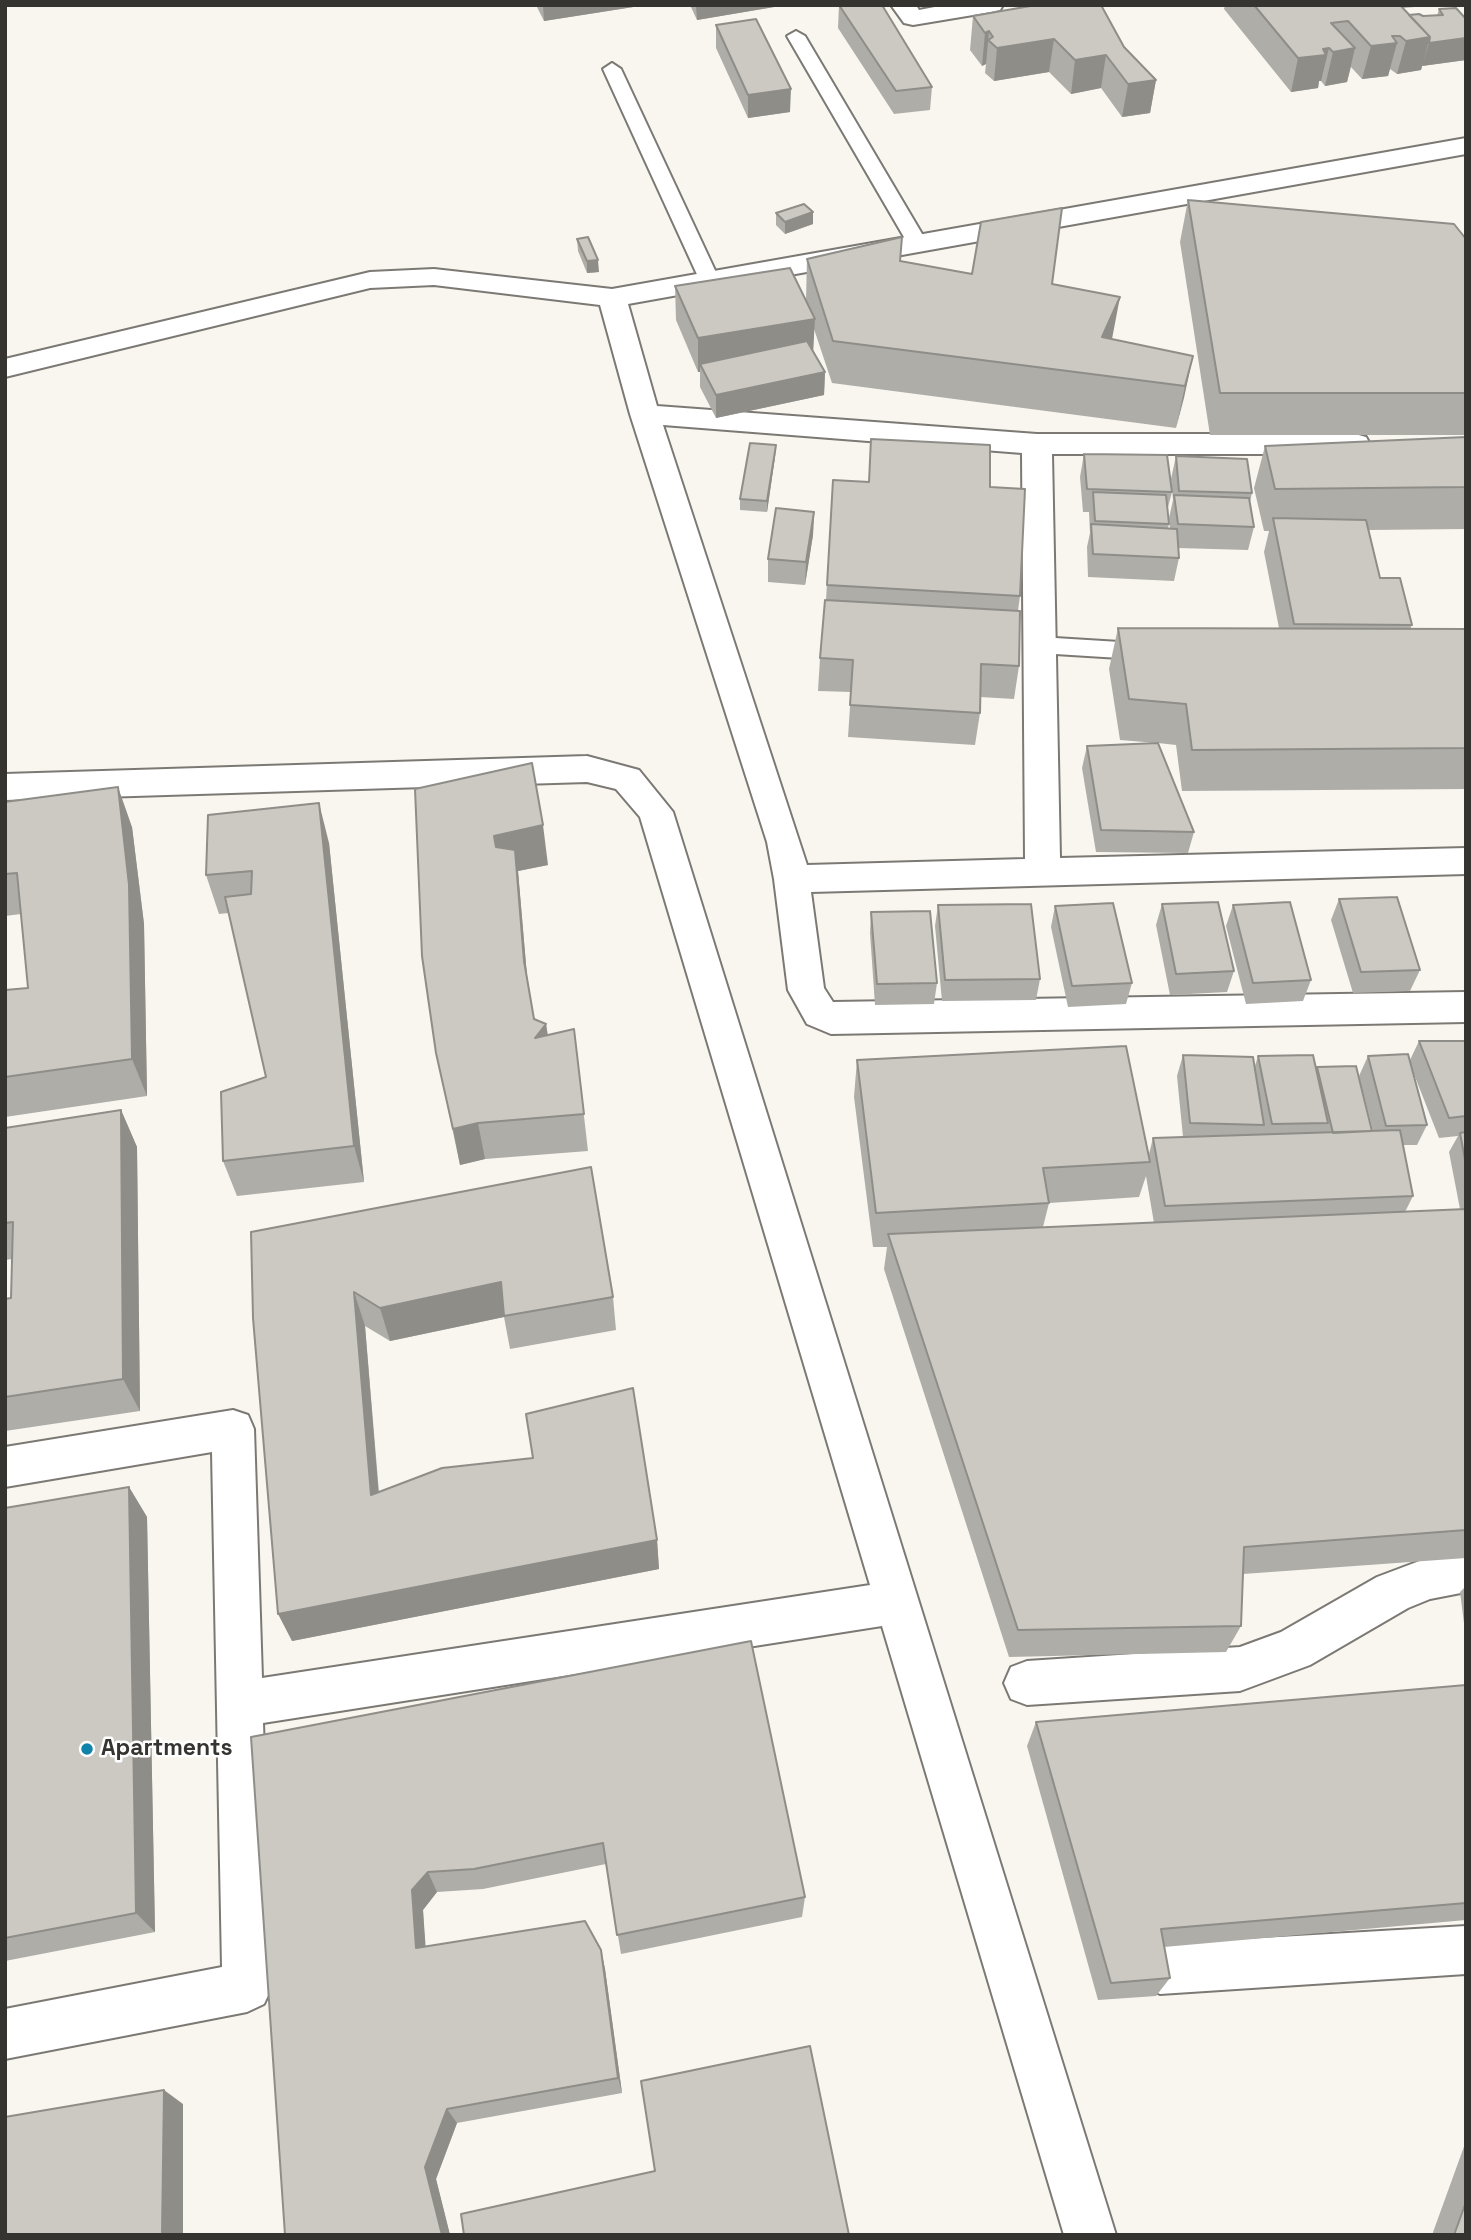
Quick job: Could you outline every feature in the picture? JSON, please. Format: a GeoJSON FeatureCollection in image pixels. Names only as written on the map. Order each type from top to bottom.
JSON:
{"type":"FeatureCollection","features":[{"type":"Feature","properties":{"kind":"street"},"geometry":{"type":"LineString","coordinates":[[903,5],[913,18],[991,5]]}},
{"type":"Feature","properties":{"kind":"street"},"geometry":{"type":"LineString","coordinates":[[5,368],[370,280],[404,276],[612,299],[1466,146]]}},
{"type":"Feature","properties":{"kind":"street"},"geometry":{"type":"LineString","coordinates":[[612,299],[645,414],[784,842],[792,879],[806,990],[820,1013],[831,1018],[1466,1007]]}},
{"type":"Feature","properties":{"kind":"street"},"geometry":{"type":"LineString","coordinates":[[645,414],[1037,444],[1383,444]]}},
{"type":"Feature","properties":{"kind":"street"},"geometry":{"type":"LineString","coordinates":[[1037,444],[1043,871]]}},
{"type":"Feature","properties":{"kind":"street"},"geometry":{"type":"LineString","coordinates":[[5,788],[587,769],[626,779],[656,812],[1090,2235]]}},
{"type":"Feature","properties":{"kind":"street"},"geometry":{"type":"LineString","coordinates":[[792,879],[1466,860]]}},
{"type":"Feature","properties":{"kind":"street"},"geometry":{"type":"LineString","coordinates":[[5,1467],[233,1429],[247,1987],[5,2034]]}},
{"type":"Feature","properties":{"kind":"street"},"geometry":{"type":"LineString","coordinates":[[1027,1683],[1240,1669],[1294,1649],[1393,1592],[1430,1578],[1466,1571]]}},
{"type":"Feature","properties":{"kind":"street"},"geometry":{"type":"LineString","coordinates":[[240,1704],[897,1602]]}},
{"type":"Feature","properties":{"kind":"street"},"geometry":{"type":"LineString","coordinates":[[1160,1969],[1466,1950]]}},
{"type":"Feature","properties":{"kind":"lane"},"geometry":{"type":"LineString","coordinates":[[796,36],[918,244]]}},
{"type":"Feature","properties":{"kind":"lane"},"geometry":{"type":"LineString","coordinates":[[612,69],[710,281]]}},
{"type":"Feature","properties":{"kind":"lane"},"geometry":{"type":"LineString","coordinates":[[1039,645],[1175,654]]}},
{"type":"Feature","properties":{"kind":"building"},"geometry":{"type":"Polygon","coordinates":[[[839,5],[882,5],[932,87],[896,91],[839,5]]]}},
{"type":"Feature","properties":{"kind":"building"},"geometry":{"type":"Polygon","coordinates":[[[1036,5],[1101,5],[1124,47],[1156,80],[1128,84],[1106,55],[1075,60],[1054,39],[997,48],[988,40],[993,37],[989,31],[985,33],[973,16],[1036,5]]]}},
{"type":"Feature","properties":{"kind":"building"},"geometry":{"type":"Polygon","coordinates":[[[1254,5],[1400,5],[1430,37],[1406,41],[1400,36],[1392,36],[1397,43],[1371,46],[1348,21],[1331,23],[1355,48],[1333,52],[1329,48],[1323,49],[1326,55],[1298,58],[1254,5]]]}},
{"type":"Feature","properties":{"kind":"building"},"geometry":{"type":"Polygon","coordinates":[[[1456,8],[1466,19],[1466,38],[1429,43],[1430,37],[1409,15],[1443,15],[1439,9],[1456,8]]]}},
{"type":"Feature","properties":{"kind":"building"},"geometry":{"type":"Polygon","coordinates":[[[756,19],[791,89],[748,95],[716,25],[756,19]]]}},
{"type":"Feature","properties":{"kind":"building"},"geometry":{"type":"Polygon","coordinates":[[[1188,200],[1454,224],[1466,239],[1466,393],[1220,393],[1188,200]]]}},
{"type":"Feature","properties":{"kind":"building"},"geometry":{"type":"Polygon","coordinates":[[[804,204],[813,212],[785,222],[776,213],[804,204]]]}},
{"type":"Feature","properties":{"kind":"building"},"geometry":{"type":"Polygon","coordinates":[[[1062,208],[1052,284],[1120,297],[1102,337],[1193,356],[1185,386],[833,341],[807,259],[902,237],[900,261],[972,274],[981,222],[1062,208]]]}},
{"type":"Feature","properties":{"kind":"building"},"geometry":{"type":"Polygon","coordinates":[[[588,237],[598,260],[587,261],[577,239],[588,237]]]}},
{"type":"Feature","properties":{"kind":"building"},"geometry":{"type":"Polygon","coordinates":[[[790,268],[815,319],[698,338],[675,286],[790,268]]]}},
{"type":"Feature","properties":{"kind":"building"},"geometry":{"type":"Polygon","coordinates":[[[807,341],[825,372],[716,395],[700,364],[807,341]]]}},
{"type":"Feature","properties":{"kind":"building"},"geometry":{"type":"Polygon","coordinates":[[[1466,437],[1466,487],[1275,489],[1265,446],[1466,437]]]}},
{"type":"Feature","properties":{"kind":"building"},"geometry":{"type":"Polygon","coordinates":[[[871,439],[990,445],[990,487],[1025,489],[1020,596],[827,585],[833,480],[869,482],[871,439]]]}},
{"type":"Feature","properties":{"kind":"building"},"geometry":{"type":"Polygon","coordinates":[[[750,443],[776,445],[767,501],[740,499],[750,443]]]}},
{"type":"Feature","properties":{"kind":"building"},"geometry":{"type":"Polygon","coordinates":[[[1084,454],[1167,455],[1172,492],[1087,489],[1084,454]]]}},
{"type":"Feature","properties":{"kind":"building"},"geometry":{"type":"Polygon","coordinates":[[[1176,456],[1247,459],[1252,493],[1179,491],[1176,456]]]}},
{"type":"Feature","properties":{"kind":"building"},"geometry":{"type":"Polygon","coordinates":[[[1093,492],[1166,495],[1169,524],[1095,521],[1093,492]]]}},
{"type":"Feature","properties":{"kind":"building"},"geometry":{"type":"Polygon","coordinates":[[[1174,495],[1249,498],[1254,527],[1178,524],[1174,495]]]}},
{"type":"Feature","properties":{"kind":"building"},"geometry":{"type":"Polygon","coordinates":[[[776,508],[814,512],[806,562],[768,559],[776,508]]]}},
{"type":"Feature","properties":{"kind":"building"},"geometry":{"type":"Polygon","coordinates":[[[1273,518],[1366,520],[1380,578],[1400,578],[1412,625],[1294,624],[1273,518]]]}},
{"type":"Feature","properties":{"kind":"building"},"geometry":{"type":"Polygon","coordinates":[[[1091,524],[1177,529],[1179,558],[1093,554],[1091,524]]]}},
{"type":"Feature","properties":{"kind":"building"},"geometry":{"type":"Polygon","coordinates":[[[825,600],[1020,611],[1019,666],[981,664],[980,713],[850,705],[853,660],[820,658],[825,600]]]}},
{"type":"Feature","properties":{"kind":"building"},"geometry":{"type":"Polygon","coordinates":[[[1118,628],[1466,629],[1466,748],[1192,750],[1186,704],[1129,699],[1118,628]]]}},
{"type":"Feature","properties":{"kind":"building"},"geometry":{"type":"Polygon","coordinates":[[[1158,743],[1194,832],[1101,830],[1087,746],[1158,743]]]}},
{"type":"Feature","properties":{"kind":"building"},"geometry":{"type":"Polygon","coordinates":[[[532,763],[543,825],[494,836],[496,847],[515,850],[524,961],[534,1019],[546,1024],[535,1038],[574,1029],[584,1114],[478,1123],[453,1129],[436,1053],[422,956],[415,789],[532,763]]]}},
{"type":"Feature","properties":{"kind":"building"},"geometry":{"type":"Polygon","coordinates":[[[118,787],[129,885],[132,1059],[5,1077],[5,990],[28,988],[17,873],[5,874],[5,802],[118,787]]]}},
{"type":"Feature","properties":{"kind":"building"},"geometry":{"type":"Polygon","coordinates":[[[319,803],[354,1146],[223,1161],[221,1092],[266,1077],[225,897],[251,894],[252,871],[206,875],[208,815],[319,803]]]}},
{"type":"Feature","properties":{"kind":"building"},"geometry":{"type":"Polygon","coordinates":[[[1397,897],[1420,970],[1361,972],[1339,899],[1397,897]]]}},
{"type":"Feature","properties":{"kind":"building"},"geometry":{"type":"Polygon","coordinates":[[[1218,902],[1234,971],[1176,974],[1162,904],[1218,902]]]}},
{"type":"Feature","properties":{"kind":"building"},"geometry":{"type":"Polygon","coordinates":[[[1290,902],[1311,980],[1253,983],[1233,905],[1290,902]]]}},
{"type":"Feature","properties":{"kind":"building"},"geometry":{"type":"Polygon","coordinates":[[[1113,903],[1132,983],[1072,986],[1055,906],[1113,903]]]}},
{"type":"Feature","properties":{"kind":"building"},"geometry":{"type":"Polygon","coordinates":[[[1031,904],[1040,979],[945,980],[938,905],[1031,904]]]}},
{"type":"Feature","properties":{"kind":"building"},"geometry":{"type":"Polygon","coordinates":[[[930,911],[937,983],[877,984],[871,912],[930,911]]]}},
{"type":"Feature","properties":{"kind":"building"},"geometry":{"type":"Polygon","coordinates":[[[1419,1041],[1466,1041],[1466,1116],[1449,1118],[1419,1041]]]}},
{"type":"Feature","properties":{"kind":"building"},"geometry":{"type":"Polygon","coordinates":[[[1126,1046],[1150,1162],[1043,1168],[1049,1203],[876,1213],[857,1060],[1126,1046]]]}},
{"type":"Feature","properties":{"kind":"building"},"geometry":{"type":"Polygon","coordinates":[[[1408,1054],[1427,1125],[1386,1126],[1368,1056],[1408,1054]]]}},
{"type":"Feature","properties":{"kind":"building"},"geometry":{"type":"Polygon","coordinates":[[[1183,1055],[1253,1057],[1264,1125],[1190,1123],[1183,1055]]]}},
{"type":"Feature","properties":{"kind":"building"},"geometry":{"type":"Polygon","coordinates":[[[1313,1055],[1328,1123],[1272,1124],[1258,1056],[1313,1055]]]}},
{"type":"Feature","properties":{"kind":"building"},"geometry":{"type":"Polygon","coordinates":[[[1356,1066],[1372,1131],[1333,1133],[1317,1067],[1356,1066]]]}},
{"type":"Feature","properties":{"kind":"building"},"geometry":{"type":"Polygon","coordinates":[[[121,1110],[123,1379],[5,1397],[5,1299],[11,1298],[13,1222],[5,1223],[5,1128],[121,1110]]]}},
{"type":"Feature","properties":{"kind":"building"},"geometry":{"type":"Polygon","coordinates":[[[1400,1130],[1413,1196],[1165,1206],[1153,1138],[1400,1130]]]}},
{"type":"Feature","properties":{"kind":"building"},"geometry":{"type":"Polygon","coordinates":[[[1466,1132],[1466,1165],[1460,1133],[1466,1132]]]}},
{"type":"Feature","properties":{"kind":"building"},"geometry":{"type":"Polygon","coordinates":[[[591,1167],[613,1297],[504,1316],[501,1282],[380,1308],[354,1292],[371,1495],[442,1468],[533,1458],[526,1414],[633,1388],[657,1540],[278,1614],[253,1318],[251,1232],[591,1167]]]}},
{"type":"Feature","properties":{"kind":"building"},"geometry":{"type":"Polygon","coordinates":[[[1466,1209],[1466,1530],[1244,1547],[1241,1626],[1018,1630],[888,1234],[1466,1209]]]}},
{"type":"Feature","properties":{"kind":"building","name":"Apartments"},"geometry":{"type":"Polygon","coordinates":[[[129,1487],[136,1913],[5,1938],[5,1508],[129,1487]]]}},
{"type":"Feature","properties":{"kind":"building"},"geometry":{"type":"Polygon","coordinates":[[[751,1641],[805,1897],[617,1935],[603,1843],[474,1869],[428,1872],[412,1890],[416,1948],[585,1921],[601,1950],[618,2078],[447,2109],[425,2167],[442,2235],[285,2235],[251,1737],[751,1641]]]}},
{"type":"Feature","properties":{"kind":"building"},"geometry":{"type":"Polygon","coordinates":[[[1466,1685],[1466,1903],[1161,1929],[1170,1978],[1111,1983],[1036,1722],[1466,1685]]]}},
{"type":"Feature","properties":{"kind":"building"},"geometry":{"type":"Polygon","coordinates":[[[810,2046],[849,2235],[464,2235],[461,2214],[655,2171],[641,2081],[810,2046]]]}},
{"type":"Feature","properties":{"kind":"building"},"geometry":{"type":"Polygon","coordinates":[[[164,2090],[162,2235],[5,2235],[5,2117],[164,2090]]]}},
{"type":"Feature","properties":{"kind":"building"},"geometry":{"type":"Polygon","coordinates":[[[1466,2202],[1466,2235],[1454,2235],[1466,2202]]]}},
{"type":"Feature","properties":{"kind":"place","name":"Apartments"},"geometry":{"type":"Point","coordinates":[87,1749]}}]}
